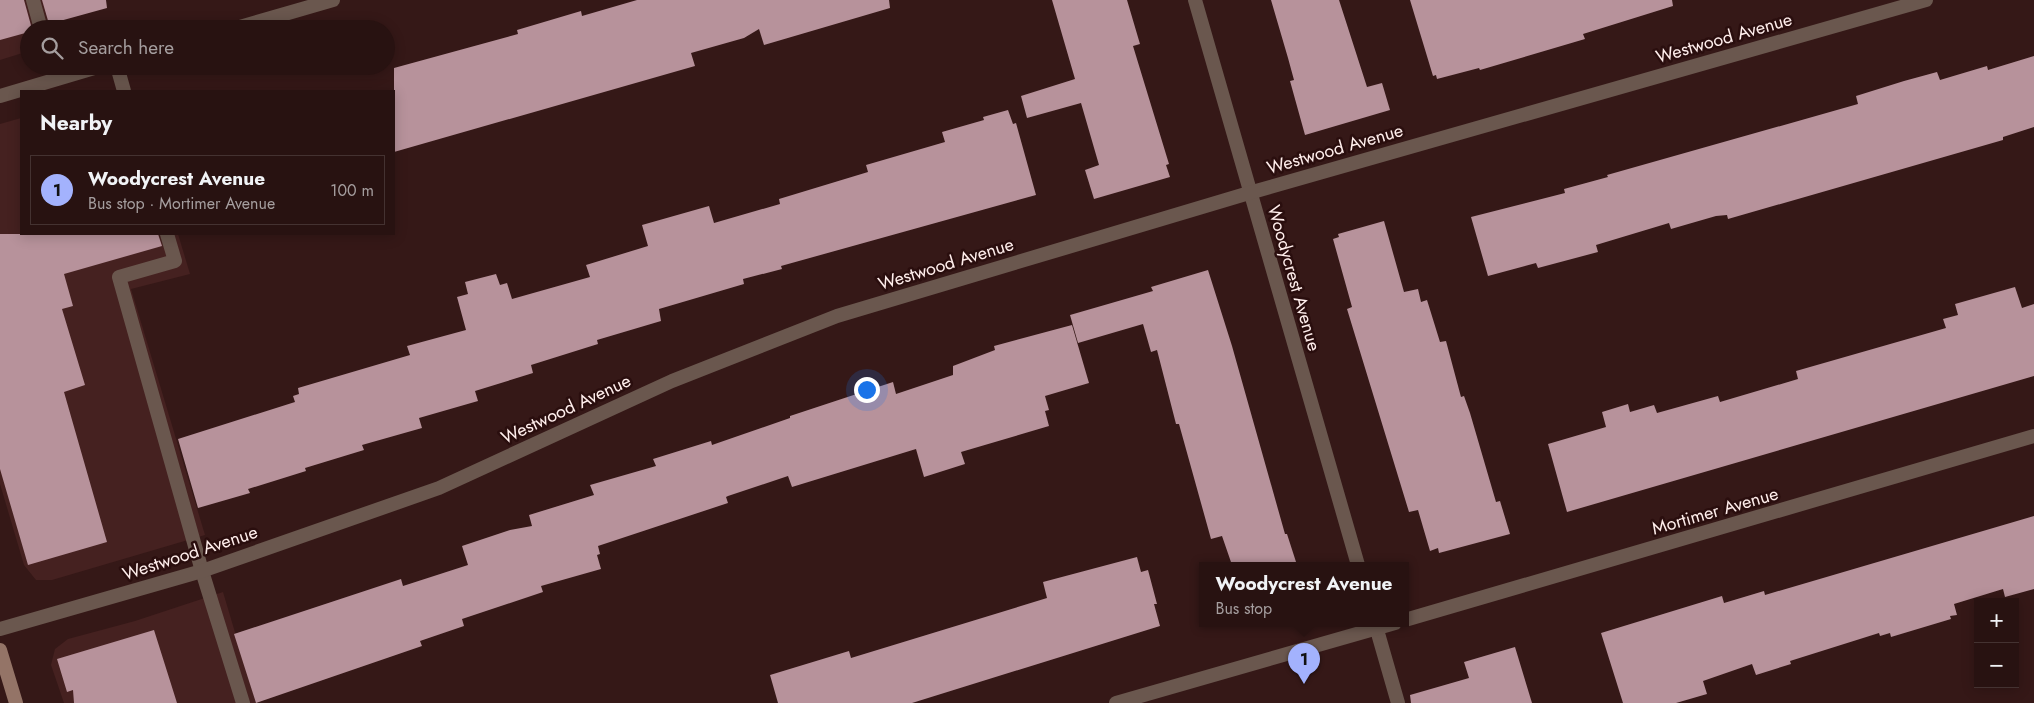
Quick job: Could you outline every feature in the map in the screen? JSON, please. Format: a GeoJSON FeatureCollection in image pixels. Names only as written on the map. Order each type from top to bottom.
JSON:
{"type":"FeatureCollection","features":[{"type":"Feature","properties":{"kind":"main road"},"geometry":{"type":"LineString","coordinates":[[0,650],[16,703]]}},
{"type":"Feature","properties":{"kind":"street"},"geometry":{"type":"LineString","coordinates":[[33,0],[39,20]]}},
{"type":"Feature","properties":{"kind":"street"},"geometry":{"type":"LineString","coordinates":[[264,20],[333,0]]}},
{"type":"Feature","properties":{"kind":"street","name":"Woodycrest Avenue"},"geometry":{"type":"LineString","coordinates":[[1195,0],[1357,562]]}},
{"type":"Feature","properties":{"kind":"street","name":"Westwood Avenue"},"geometry":{"type":"LineString","coordinates":[[0,628],[202,571],[439,488],[672,381],[837,316],[1250,193],[1926,0]]}},
{"type":"Feature","properties":{"kind":"street"},"geometry":{"type":"LineString","coordinates":[[0,96],[49,75]]}},
{"type":"Feature","properties":{"kind":"street"},"geometry":{"type":"LineString","coordinates":[[120,75],[124,90]]}},
{"type":"Feature","properties":{"kind":"street"},"geometry":{"type":"LineString","coordinates":[[167,235],[175,261],[119,277],[202,571],[243,703]]}},
{"type":"Feature","properties":{"kind":"street","name":"Mortimer Avenue"},"geometry":{"type":"LineString","coordinates":[[1409,619],[2034,436]]}},
{"type":"Feature","properties":{"kind":"street"},"geometry":{"type":"LineString","coordinates":[[1116,703],[1369,627]]}},
{"type":"Feature","properties":{"kind":"street"},"geometry":{"type":"LineString","coordinates":[[1377,627],[1398,703]]}},
{"type":"Feature","properties":{"kind":"shaded area"},"geometry":{"type":"Polygon","coordinates":[[[0,0],[46,0],[52,20],[20,20],[20,54],[0,60],[0,0]]]}},
{"type":"Feature","properties":{"kind":"shaded area"},"geometry":{"type":"Polygon","coordinates":[[[20,118],[20,235],[178,235],[190,274],[131,289],[205,535],[52,580],[36,580],[24,565],[0,484],[0,124],[20,118]]]}},
{"type":"Feature","properties":{"kind":"shaded area"},"geometry":{"type":"Polygon","coordinates":[[[223,592],[256,703],[64,703],[51,665],[55,649],[68,639],[135,621],[223,592]]]}},
{"type":"Feature","properties":{"kind":"building"},"geometry":{"type":"Polygon","coordinates":[[[0,0],[24,0],[30,20],[20,20],[20,34],[0,40],[0,0]]]}},
{"type":"Feature","properties":{"kind":"building"},"geometry":{"type":"Polygon","coordinates":[[[42,0],[106,0],[107,8],[64,20],[48,20],[42,0]]]}},
{"type":"Feature","properties":{"kind":"building"},"geometry":{"type":"Polygon","coordinates":[[[637,0],[889,0],[890,8],[764,45],[759,29],[744,38],[691,53],[695,66],[395,152],[395,68],[518,34],[517,30],[581,11],[582,16],[637,0]]]}},
{"type":"Feature","properties":{"kind":"building"},"geometry":{"type":"Polygon","coordinates":[[[1052,0],[1127,0],[1140,44],[1133,46],[1169,164],[1166,165],[1170,177],[1094,199],[1085,170],[1099,165],[1081,103],[1027,118],[1021,96],[1075,79],[1052,0]]]}},
{"type":"Feature","properties":{"kind":"building"},"geometry":{"type":"Polygon","coordinates":[[[1271,0],[1339,0],[1367,87],[1382,83],[1390,110],[1305,135],[1290,81],[1294,80],[1271,0]]]}},
{"type":"Feature","properties":{"kind":"building"},"geometry":{"type":"Polygon","coordinates":[[[1410,0],[1672,0],[1673,6],[1583,34],[1585,39],[1480,70],[1479,68],[1437,79],[1436,75],[1433,76],[1410,0]]]}},
{"type":"Feature","properties":{"kind":"building"},"geometry":{"type":"Polygon","coordinates":[[[2034,56],[2034,127],[2003,137],[2003,140],[1728,219],[1727,215],[1716,216],[1671,229],[1669,223],[1596,245],[1598,252],[1538,268],[1536,263],[1488,276],[1471,217],[1565,193],[1564,189],[1608,177],[1607,175],[1858,104],[1856,96],[1904,81],[1937,72],[1940,80],[1987,66],[1988,70],[2034,56]]]}},
{"type":"Feature","properties":{"kind":"building"},"geometry":{"type":"Polygon","coordinates":[[[1008,110],[1013,124],[1016,123],[1036,195],[781,266],[782,269],[743,279],[744,284],[659,309],[661,321],[597,340],[598,344],[531,365],[533,373],[475,391],[478,401],[419,418],[422,428],[362,445],[364,450],[305,468],[306,471],[248,489],[250,493],[198,508],[178,439],[295,402],[293,396],[299,394],[298,388],[410,355],[407,346],[466,330],[457,297],[468,294],[465,282],[496,274],[500,285],[507,283],[512,299],[590,277],[586,265],[648,246],[642,225],[709,206],[714,223],[780,204],[779,199],[868,172],[866,165],[945,142],[942,132],[984,120],[983,117],[1008,110]]]}},
{"type":"Feature","properties":{"kind":"building"},"geometry":{"type":"Polygon","coordinates":[[[1384,221],[1404,292],[1418,289],[1421,302],[1427,300],[1440,342],[1446,341],[1461,397],[1464,396],[1496,502],[1500,501],[1510,534],[1439,553],[1438,548],[1430,551],[1418,510],[1409,512],[1347,309],[1352,307],[1333,239],[1339,237],[1338,234],[1384,221]]]}},
{"type":"Feature","properties":{"kind":"building"},"geometry":{"type":"Polygon","coordinates":[[[0,234],[158,235],[162,246],[64,274],[73,306],[62,309],[85,385],[64,392],[107,542],[28,565],[0,469],[0,234]]]}},
{"type":"Feature","properties":{"kind":"building"},"geometry":{"type":"Polygon","coordinates":[[[1208,270],[1232,346],[1285,534],[1287,534],[1296,562],[1231,562],[1222,536],[1211,539],[1179,424],[1176,424],[1157,350],[1151,352],[1143,324],[1078,343],[1070,315],[1153,291],[1151,287],[1208,270]]]}},
{"type":"Feature","properties":{"kind":"building"},"geometry":{"type":"Polygon","coordinates":[[[2015,287],[2022,308],[2034,304],[2034,376],[1567,512],[1548,444],[1606,427],[1602,412],[1628,404],[1630,412],[1654,405],[1657,413],[1718,396],[1720,402],[1798,379],[1796,371],[1946,328],[1943,319],[1958,315],[1955,304],[2015,287]]]}},
{"type":"Feature","properties":{"kind":"building"},"geometry":{"type":"Polygon","coordinates":[[[1072,325],[1089,383],[1045,396],[1049,410],[1045,411],[1049,426],[961,452],[965,464],[924,477],[916,449],[792,487],[788,476],[728,496],[726,497],[728,503],[598,546],[600,554],[597,555],[601,569],[541,586],[543,592],[462,619],[464,626],[420,641],[422,646],[256,703],[234,634],[401,579],[403,586],[468,565],[462,546],[510,530],[532,526],[529,515],[594,495],[590,485],[656,466],[653,459],[711,441],[712,445],[790,418],[790,416],[893,382],[896,394],[953,375],[953,366],[995,350],[994,346],[1072,325]]]}},
{"type":"Feature","properties":{"kind":"building"},"geometry":{"type":"Polygon","coordinates":[[[2034,516],[2034,589],[2005,597],[2003,589],[1954,604],[1957,615],[1950,616],[1951,619],[1891,637],[1890,633],[1880,636],[1879,633],[1790,661],[1791,664],[1756,675],[1752,664],[1703,681],[1707,694],[1676,703],[1623,703],[1601,633],[1722,596],[1724,603],[1764,591],[1765,595],[2034,516]]]}},
{"type":"Feature","properties":{"kind":"building"},"geometry":{"type":"Polygon","coordinates":[[[1137,557],[1141,572],[1148,570],[1157,604],[1154,604],[1160,626],[912,703],[778,703],[770,675],[849,651],[851,658],[1047,598],[1043,582],[1137,557]]]}},
{"type":"Feature","properties":{"kind":"building"},"geometry":{"type":"Polygon","coordinates":[[[154,630],[177,703],[74,703],[73,690],[67,692],[57,659],[154,630]]]}},
{"type":"Feature","properties":{"kind":"building"},"geometry":{"type":"Polygon","coordinates":[[[1515,647],[1532,703],[1411,703],[1410,695],[1469,678],[1464,662],[1515,647]]]}},
{"type":"Feature","properties":{"kind":"place","name":"Woodycrest Avenue"},"geometry":{"type":"Point","coordinates":[1304,684]}}]}
